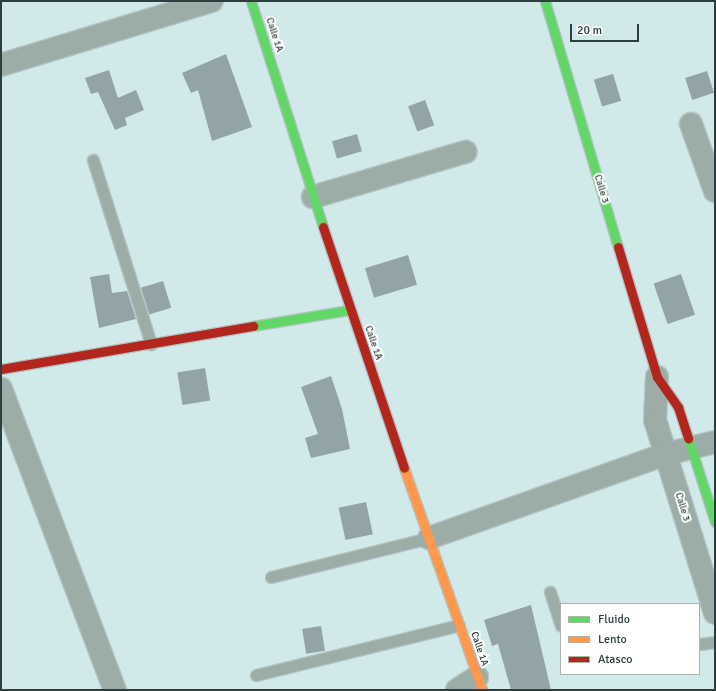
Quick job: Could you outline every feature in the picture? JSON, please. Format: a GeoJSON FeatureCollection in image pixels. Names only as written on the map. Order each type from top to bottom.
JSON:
{"type":"FeatureCollection","features":[{"type":"Feature","properties":{"kind":"street"},"geometry":{"type":"LineString","coordinates":[[1,64],[211,1]]}},
{"type":"Feature","properties":{"kind":"street","name":"Calle 1A"},"geometry":{"type":"LineString","coordinates":[[251,1],[349,310],[479,683]]}},
{"type":"Feature","properties":{"kind":"street","name":"Calle 3"},"geometry":{"type":"LineString","coordinates":[[545,1],[657,377],[678,407],[693,446],[715,522]]}},
{"type":"Feature","properties":{"kind":"street"},"geometry":{"type":"LineString","coordinates":[[691,124],[715,191]]}},
{"type":"Feature","properties":{"kind":"street"},"geometry":{"type":"LineString","coordinates":[[314,197],[465,152]]}},
{"type":"Feature","properties":{"kind":"street"},"geometry":{"type":"LineString","coordinates":[[1,369],[349,310]]}},
{"type":"Feature","properties":{"kind":"street","name":"Calle 3"},"geometry":{"type":"LineString","coordinates":[[657,377],[655,420],[715,613]]}},
{"type":"Feature","properties":{"kind":"street"},"geometry":{"type":"LineString","coordinates":[[1,389],[115,690]]}},
{"type":"Feature","properties":{"kind":"street"},"geometry":{"type":"LineString","coordinates":[[429,538],[666,454],[693,446],[715,442]]}},
{"type":"Feature","properties":{"kind":"street"},"geometry":{"type":"LineString","coordinates":[[457,690],[479,683]]}},
{"type":"Feature","properties":{"kind":"lane"},"geometry":{"type":"LineString","coordinates":[[92,160],[151,344]]}},
{"type":"Feature","properties":{"kind":"lane"},"geometry":{"type":"LineString","coordinates":[[271,576],[429,538]]}},
{"type":"Feature","properties":{"kind":"lane"},"geometry":{"type":"LineString","coordinates":[[550,592],[560,622]]}},
{"type":"Feature","properties":{"kind":"lane"},"geometry":{"type":"LineString","coordinates":[[256,675],[459,625]]}},
{"type":"Feature","properties":{"kind":"lane"},"geometry":{"type":"LineString","coordinates":[[700,644],[715,642]]}},
{"type":"Feature","properties":{"kind":"building"},"geometry":{"type":"Polygon","coordinates":[[[226,54],[252,127],[212,141],[198,90],[191,93],[182,73],[226,54]]]}},
{"type":"Feature","properties":{"kind":"building"},"geometry":{"type":"Polygon","coordinates":[[[109,70],[118,98],[136,90],[144,110],[125,118],[127,125],[115,130],[98,92],[91,94],[85,78],[109,70]]]}},
{"type":"Feature","properties":{"kind":"building"},"geometry":{"type":"Polygon","coordinates":[[[707,71],[714,93],[692,100],[685,78],[707,71]]]}},
{"type":"Feature","properties":{"kind":"building"},"geometry":{"type":"Polygon","coordinates":[[[613,74],[621,101],[602,107],[594,80],[613,74]]]}},
{"type":"Feature","properties":{"kind":"building"},"geometry":{"type":"Polygon","coordinates":[[[425,100],[434,125],[417,132],[408,106],[425,100]]]}},
{"type":"Feature","properties":{"kind":"building"},"geometry":{"type":"Polygon","coordinates":[[[357,134],[362,151],[337,158],[332,141],[357,134]]]}},
{"type":"Feature","properties":{"kind":"building"},"geometry":{"type":"Polygon","coordinates":[[[408,255],[417,285],[374,298],[365,268],[408,255]]]}},
{"type":"Feature","properties":{"kind":"building"},"geometry":{"type":"Polygon","coordinates":[[[109,274],[112,293],[127,291],[136,319],[99,328],[90,277],[109,274]]]}},
{"type":"Feature","properties":{"kind":"building"},"geometry":{"type":"Polygon","coordinates":[[[681,274],[695,315],[668,324],[654,283],[681,274]]]}},
{"type":"Feature","properties":{"kind":"building"},"geometry":{"type":"Polygon","coordinates":[[[163,281],[171,308],[149,315],[141,288],[163,281]]]}},
{"type":"Feature","properties":{"kind":"building"},"geometry":{"type":"Polygon","coordinates":[[[205,368],[210,401],[183,405],[177,372],[205,368]]]}},
{"type":"Feature","properties":{"kind":"building"},"geometry":{"type":"Polygon","coordinates":[[[331,376],[342,409],[350,449],[311,458],[305,438],[318,434],[301,387],[331,376]]]}},
{"type":"Feature","properties":{"kind":"building"},"geometry":{"type":"Polygon","coordinates":[[[366,502],[373,534],[345,540],[339,508],[366,502]]]}},
{"type":"Feature","properties":{"kind":"building"},"geometry":{"type":"Polygon","coordinates":[[[531,605],[551,690],[511,690],[498,644],[492,646],[484,620],[531,605]]]}},
{"type":"Feature","properties":{"kind":"building"},"geometry":{"type":"Polygon","coordinates":[[[321,626],[325,651],[306,654],[302,629],[321,626]]]}},
{"type":"Feature","properties":{"kind":"traffic: fast"},"geometry":{"type":"LineString","coordinates":[[251,1],[323,227]]}},
{"type":"Feature","properties":{"kind":"traffic: fast"},"geometry":{"type":"LineString","coordinates":[[545,1],[618,247]]}},
{"type":"Feature","properties":{"kind":"traffic: fast"},"geometry":{"type":"LineString","coordinates":[[253,326],[349,310]]}},
{"type":"Feature","properties":{"kind":"traffic: fast"},"geometry":{"type":"LineString","coordinates":[[688,438],[715,522]]}},
{"type":"Feature","properties":{"kind":"traffic: slow"},"geometry":{"type":"LineString","coordinates":[[404,468],[482,690]]}},
{"type":"Feature","properties":{"kind":"traffic: jam"},"geometry":{"type":"LineString","coordinates":[[323,227],[404,468]]}},
{"type":"Feature","properties":{"kind":"traffic: jam"},"geometry":{"type":"LineString","coordinates":[[618,247],[657,377],[678,407],[688,438]]}},
{"type":"Feature","properties":{"kind":"traffic: jam"},"geometry":{"type":"LineString","coordinates":[[1,369],[253,326]]}}]}
